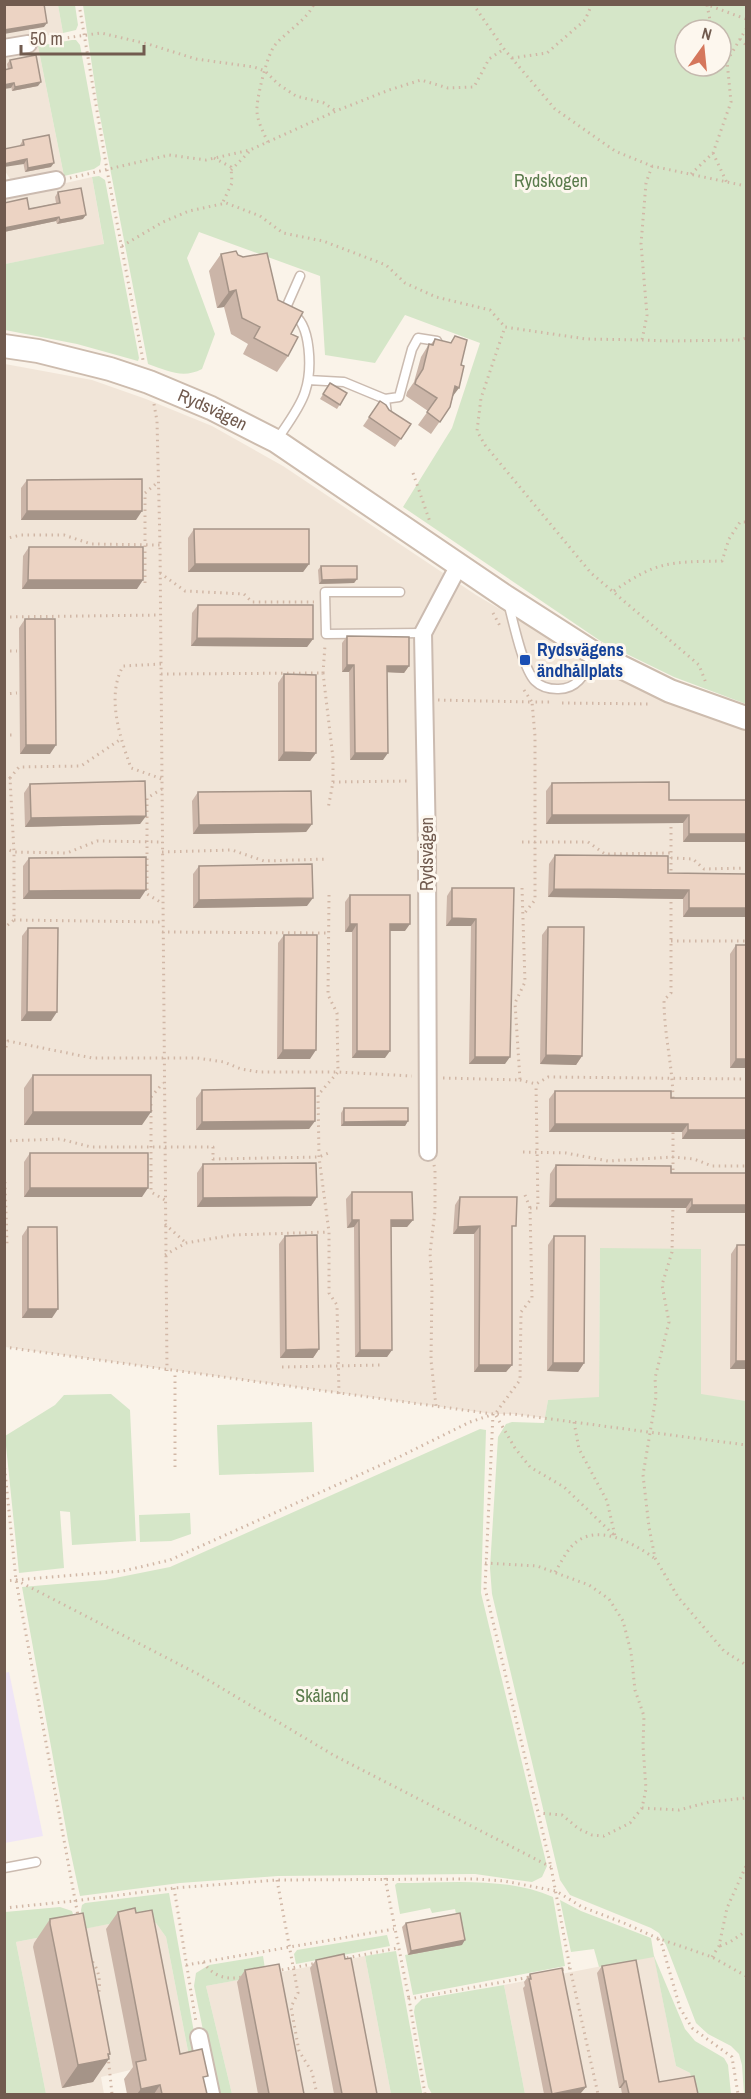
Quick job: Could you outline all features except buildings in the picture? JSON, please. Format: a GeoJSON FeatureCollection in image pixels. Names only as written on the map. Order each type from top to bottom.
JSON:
{"type":"FeatureCollection","features":[{"type":"Feature","properties":{"kind":"street"},"geometry":{"type":"LineString","coordinates":[[4,48],[28,44]]}},
{"type":"Feature","properties":{"kind":"street"},"geometry":{"type":"LineString","coordinates":[[4,190],[56,180]]}},
{"type":"Feature","properties":{"kind":"street","name":"Rydsvägen"},"geometry":{"type":"LineString","coordinates":[[4,346],[74,359],[149,382],[211,408],[276,441],[459,565],[499,604],[670,691],[747,718]]}},
{"type":"Feature","properties":{"kind":"street","name":"Rydsvägen"},"geometry":{"type":"LineString","coordinates":[[428,1152],[423,633],[459,565]]}},
{"type":"Feature","properties":{"kind":"street"},"geometry":{"type":"LineString","coordinates":[[199,2037],[211,2094]]}},
{"type":"Feature","properties":{"kind":"lane"},"geometry":{"type":"LineString","coordinates":[[285,310],[300,276]]}},
{"type":"Feature","properties":{"kind":"lane"},"geometry":{"type":"LineString","coordinates":[[274,304],[298,316],[308,339],[308,380],[305,393],[276,441]]}},
{"type":"Feature","properties":{"kind":"lane"},"geometry":{"type":"LineString","coordinates":[[308,380],[344,382],[385,399],[399,397],[412,349],[418,338],[437,341],[440,347]]}},
{"type":"Feature","properties":{"kind":"lane"},"geometry":{"type":"LineString","coordinates":[[385,399],[386,413],[394,418]]}},
{"type":"Feature","properties":{"kind":"lane"},"geometry":{"type":"LineString","coordinates":[[400,592],[325,592],[326,634],[423,633]]}},
{"type":"Feature","properties":{"kind":"lane"},"geometry":{"type":"LineString","coordinates":[[499,604],[530,675],[542,686],[561,689],[575,685],[582,679],[595,654]]}},
{"type":"Feature","properties":{"kind":"lane"},"geometry":{"type":"LineString","coordinates":[[4,1868],[36,1862]]}},
{"type":"Feature","properties":{"kind":"path"},"geometry":{"type":"LineString","coordinates":[[79,4],[107,170],[157,421],[167,1371]]}},
{"type":"Feature","properties":{"kind":"path"},"geometry":{"type":"LineString","coordinates":[[268,142],[261,129],[257,108],[265,70],[274,46],[299,23],[314,4]]}},
{"type":"Feature","properties":{"kind":"path"},"geometry":{"type":"LineString","coordinates":[[473,4],[504,49],[555,109],[615,151],[652,166],[747,186]]}},
{"type":"Feature","properties":{"kind":"path"},"geometry":{"type":"LineString","coordinates":[[513,58],[548,53],[585,20],[592,4]]}},
{"type":"Feature","properties":{"kind":"path"},"geometry":{"type":"LineString","coordinates":[[706,5],[747,19]]}},
{"type":"Feature","properties":{"kind":"path"},"geometry":{"type":"LineString","coordinates":[[733,51],[747,29]]}},
{"type":"Feature","properties":{"kind":"path"},"geometry":{"type":"LineString","coordinates":[[28,44],[83,35],[109,34],[196,59],[265,70],[278,84],[296,96],[324,103],[336,111]]}},
{"type":"Feature","properties":{"kind":"path"},"geometry":{"type":"LineString","coordinates":[[740,39],[747,45]]}},
{"type":"Feature","properties":{"kind":"path"},"geometry":{"type":"LineString","coordinates":[[56,180],[169,155],[206,160],[250,150],[336,111],[421,80],[448,88],[474,87],[489,59],[504,49]]}},
{"type":"Feature","properties":{"kind":"path"},"geometry":{"type":"LineString","coordinates":[[691,174],[713,153],[731,102],[729,78]]}},
{"type":"Feature","properties":{"kind":"path"},"geometry":{"type":"LineString","coordinates":[[231,170],[250,150]]}},
{"type":"Feature","properties":{"kind":"path"},"geometry":{"type":"LineString","coordinates":[[713,153],[727,183]]}},
{"type":"Feature","properties":{"kind":"path"},"geometry":{"type":"LineString","coordinates":[[214,158],[231,167],[232,183],[222,204]]}},
{"type":"Feature","properties":{"kind":"path"},"geometry":{"type":"LineString","coordinates":[[642,339],[647,315],[640,244],[645,192],[652,166]]}},
{"type":"Feature","properties":{"kind":"path"},"geometry":{"type":"LineString","coordinates":[[122,246],[163,222],[189,211],[226,203],[260,216],[284,233],[322,241],[386,265],[405,283],[436,297],[490,310],[505,327],[586,339],[698,341],[747,338]]}},
{"type":"Feature","properties":{"kind":"path"},"geometry":{"type":"LineString","coordinates":[[505,327],[481,398],[477,430],[502,466],[570,550],[591,573],[699,665],[706,679],[706,687]]}},
{"type":"Feature","properties":{"kind":"path"},"geometry":{"type":"LineString","coordinates":[[413,473],[431,524]]}},
{"type":"Feature","properties":{"kind":"path"},"geometry":{"type":"LineString","coordinates":[[146,583],[145,493],[158,482]]}},
{"type":"Feature","properties":{"kind":"path"},"geometry":{"type":"LineString","coordinates":[[613,592],[638,573],[667,563],[722,561],[729,539],[740,522],[747,522]]}},
{"type":"Feature","properties":{"kind":"path"},"geometry":{"type":"LineString","coordinates":[[4,539],[21,534],[64,535],[91,544],[159,545]]}},
{"type":"Feature","properties":{"kind":"path"},"geometry":{"type":"LineString","coordinates":[[160,573],[185,591],[244,594],[252,602],[325,602]]}},
{"type":"Feature","properties":{"kind":"path"},"geometry":{"type":"LineString","coordinates":[[499,604],[501,628]]}},
{"type":"Feature","properties":{"kind":"path"},"geometry":{"type":"LineString","coordinates":[[4,617],[160,615]]}},
{"type":"Feature","properties":{"kind":"path"},"geometry":{"type":"LineString","coordinates":[[326,634],[323,673],[333,758],[333,782],[328,809]]}},
{"type":"Feature","properties":{"kind":"path"},"geometry":{"type":"LineString","coordinates":[[4,651],[17,651]]}},
{"type":"Feature","properties":{"kind":"path"},"geometry":{"type":"LineString","coordinates":[[161,664],[123,666],[117,677],[114,698],[130,768],[162,779]]}},
{"type":"Feature","properties":{"kind":"path"},"geometry":{"type":"LineString","coordinates":[[161,674],[323,673]]}},
{"type":"Feature","properties":{"kind":"path"},"geometry":{"type":"LineString","coordinates":[[521,684],[532,702],[535,736],[536,842],[534,900],[523,915]]}},
{"type":"Feature","properties":{"kind":"path"},"geometry":{"type":"LineString","coordinates":[[4,694],[17,693]]}},
{"type":"Feature","properties":{"kind":"path"},"geometry":{"type":"LineString","coordinates":[[425,699],[655,704]]}},
{"type":"Feature","properties":{"kind":"path"},"geometry":{"type":"LineString","coordinates":[[4,735],[15,735]]}},
{"type":"Feature","properties":{"kind":"path"},"geometry":{"type":"LineString","coordinates":[[4,782],[20,767],[81,766],[122,739]]}},
{"type":"Feature","properties":{"kind":"path"},"geometry":{"type":"LineString","coordinates":[[10,778],[14,852],[14,920]]}},
{"type":"Feature","properties":{"kind":"path"},"geometry":{"type":"LineString","coordinates":[[333,782],[426,781]]}},
{"type":"Feature","properties":{"kind":"path"},"geometry":{"type":"LineString","coordinates":[[162,789],[147,798],[147,894],[162,903]]}},
{"type":"Feature","properties":{"kind":"path"},"geometry":{"type":"LineString","coordinates":[[671,820],[671,882]]}},
{"type":"Feature","properties":{"kind":"path"},"geometry":{"type":"LineString","coordinates":[[4,848],[14,852],[67,853],[97,841],[163,842]]}},
{"type":"Feature","properties":{"kind":"path"},"geometry":{"type":"LineString","coordinates":[[522,842],[588,842],[605,854],[671,853]]}},
{"type":"Feature","properties":{"kind":"path"},"geometry":{"type":"LineString","coordinates":[[162,852],[232,850],[264,861],[328,859]]}},
{"type":"Feature","properties":{"kind":"path"},"geometry":{"type":"LineString","coordinates":[[671,858],[693,859],[704,869],[747,868]]}},
{"type":"Feature","properties":{"kind":"path"},"geometry":{"type":"LineString","coordinates":[[519,1080],[515,1003],[525,982],[522,888]]}},
{"type":"Feature","properties":{"kind":"path"},"geometry":{"type":"LineString","coordinates":[[671,893],[671,993],[664,1000],[668,1052],[673,1079],[673,1101]]}},
{"type":"Feature","properties":{"kind":"path"},"geometry":{"type":"LineString","coordinates":[[329,895],[328,995],[337,1013],[338,1072],[318,1095],[319,1157],[329,1232],[329,1293],[338,1305],[339,1394]]}},
{"type":"Feature","properties":{"kind":"path"},"geometry":{"type":"LineString","coordinates":[[4,928],[14,920],[162,922]]}},
{"type":"Feature","properties":{"kind":"path"},"geometry":{"type":"LineString","coordinates":[[162,932],[327,933]]}},
{"type":"Feature","properties":{"kind":"path"},"geometry":{"type":"LineString","coordinates":[[671,941],[747,941]]}},
{"type":"Feature","properties":{"kind":"path"},"geometry":{"type":"LineString","coordinates":[[4,1053],[6,1040],[92,1058],[197,1058],[224,1062],[241,1069],[259,1072],[338,1072],[519,1080],[536,1084],[548,1077],[747,1079]]}},
{"type":"Feature","properties":{"kind":"path"},"geometry":{"type":"LineString","coordinates":[[163,1083],[151,1095],[151,1192],[165,1200]]}},
{"type":"Feature","properties":{"kind":"path"},"geometry":{"type":"LineString","coordinates":[[530,1208],[538,1208],[536,1084]]}},
{"type":"Feature","properties":{"kind":"path"},"geometry":{"type":"LineString","coordinates":[[673,1124],[673,1181]]}},
{"type":"Feature","properties":{"kind":"path"},"geometry":{"type":"LineString","coordinates":[[4,1141],[60,1139],[91,1147],[213,1147],[213,1159],[319,1157],[331,1152]]}},
{"type":"Feature","properties":{"kind":"path"},"geometry":{"type":"LineString","coordinates":[[428,1152],[435,1169],[435,1211],[430,1254],[431,1360],[436,1407]]}},
{"type":"Feature","properties":{"kind":"path"},"geometry":{"type":"LineString","coordinates":[[523,1152],[566,1153],[608,1161],[694,1158],[712,1166],[747,1166]]}},
{"type":"Feature","properties":{"kind":"path"},"geometry":{"type":"LineString","coordinates":[[4,1248],[7,1245],[5,1182]]}},
{"type":"Feature","properties":{"kind":"path"},"geometry":{"type":"LineString","coordinates":[[525,1195],[530,1208],[532,1298],[521,1311],[520,1380],[494,1414],[485,1563],[487,1600],[539,1813],[598,2094]]}},
{"type":"Feature","properties":{"kind":"path"},"geometry":{"type":"LineString","coordinates":[[673,1204],[672,1252],[662,1285],[669,1322],[655,1378],[656,1397],[643,1475],[655,1558],[678,1597],[704,1628],[724,1651],[747,1665]]}},
{"type":"Feature","properties":{"kind":"path"},"geometry":{"type":"LineString","coordinates":[[165,1224],[186,1243]]}},
{"type":"Feature","properties":{"kind":"path"},"geometry":{"type":"LineString","coordinates":[[165,1255],[186,1243],[233,1235],[329,1232]]}},
{"type":"Feature","properties":{"kind":"path"},"geometry":{"type":"LineString","coordinates":[[4,1347],[436,1407],[513,1414],[747,1445]]}},
{"type":"Feature","properties":{"kind":"path"},"geometry":{"type":"LineString","coordinates":[[282,1367],[383,1365]]}},
{"type":"Feature","properties":{"kind":"path"},"geometry":{"type":"LineString","coordinates":[[175,1372],[175,1467]]}},
{"type":"Feature","properties":{"kind":"path"},"geometry":{"type":"LineString","coordinates":[[494,1414],[530,1467],[564,1487],[616,1538]]}},
{"type":"Feature","properties":{"kind":"path"},"geometry":{"type":"LineString","coordinates":[[4,1581],[123,1571],[170,1560],[401,1456],[470,1422],[494,1414]]}},
{"type":"Feature","properties":{"kind":"path"},"geometry":{"type":"LineString","coordinates":[[573,1422],[579,1449],[607,1501],[616,1538]]}},
{"type":"Feature","properties":{"kind":"path"},"geometry":{"type":"LineString","coordinates":[[4,1462],[16,1580],[79,1923]]}},
{"type":"Feature","properties":{"kind":"path"},"geometry":{"type":"LineString","coordinates":[[555,1572],[572,1546],[587,1537],[607,1535],[635,1544],[655,1558]]}},
{"type":"Feature","properties":{"kind":"path"},"geometry":{"type":"LineString","coordinates":[[485,1563],[537,1566],[589,1585],[609,1599],[623,1622],[631,1652],[635,1690],[644,1716],[643,1746],[646,1789],[642,1808],[630,1823],[604,1836],[591,1835],[579,1829],[562,1815],[539,1813]]}},
{"type":"Feature","properties":{"kind":"path"},"geometry":{"type":"LineString","coordinates":[[16,1580],[198,1674],[335,1756],[551,1867]]}},
{"type":"Feature","properties":{"kind":"path"},"geometry":{"type":"LineString","coordinates":[[642,1808],[679,1810],[710,1802],[747,1798]]}},
{"type":"Feature","properties":{"kind":"path"},"geometry":{"type":"LineString","coordinates":[[712,1957],[719,1946],[727,1908],[747,1866]]}},
{"type":"Feature","properties":{"kind":"path"},"geometry":{"type":"LineString","coordinates":[[4,1908],[174,1888],[277,1880],[385,1878],[504,1881],[556,1891],[582,1907],[657,1938],[712,1957],[747,1976]]}},
{"type":"Feature","properties":{"kind":"path"},"geometry":{"type":"LineString","coordinates":[[385,1878],[425,2094]]}},
{"type":"Feature","properties":{"kind":"path"},"geometry":{"type":"LineString","coordinates":[[277,1880],[298,1992],[291,2007],[299,2051],[312,2072],[317,2094]]}},
{"type":"Feature","properties":{"kind":"path"},"geometry":{"type":"LineString","coordinates":[[174,1888],[199,2037]]}},
{"type":"Feature","properties":{"kind":"path"},"geometry":{"type":"LineString","coordinates":[[186,1965],[394,1929]]}},
{"type":"Feature","properties":{"kind":"path"},"geometry":{"type":"LineString","coordinates":[[719,1946],[747,1931]]}},
{"type":"Feature","properties":{"kind":"path"},"geometry":{"type":"LineString","coordinates":[[657,1938],[662,1945],[680,2008],[692,2028],[732,2057],[738,2094]]}},
{"type":"Feature","properties":{"kind":"path"},"geometry":{"type":"LineString","coordinates":[[337,1959],[398,1947]]}},
{"type":"Feature","properties":{"kind":"path"},"geometry":{"type":"LineString","coordinates":[[87,1954],[98,1967],[100,1984],[97,2000]]}},
{"type":"Feature","properties":{"kind":"path"},"geometry":{"type":"LineString","coordinates":[[270,1972],[326,1961]]}},
{"type":"Feature","properties":{"kind":"path"},"geometry":{"type":"LineString","coordinates":[[203,1962],[212,1972],[221,1977],[246,1976]]}},
{"type":"Feature","properties":{"kind":"path"},"geometry":{"type":"LineString","coordinates":[[551,1972],[570,1968]]}},
{"type":"Feature","properties":{"kind":"path"},"geometry":{"type":"LineString","coordinates":[[409,1999],[532,1976]]}},
{"type":"Feature","properties":{"kind":"path"},"geometry":{"type":"LineString","coordinates":[[106,2094],[112,2094],[108,2051]]}},
{"type":"Feature","properties":{"kind":"shaded area"},"geometry":{"type":"Polygon","coordinates":[[[5,5],[58,5],[63,33],[5,42],[5,5]]]}},
{"type":"Feature","properties":{"kind":"shaded area"},"geometry":{"type":"Polygon","coordinates":[[[38,46],[64,176],[12,182],[5,171],[4,55],[38,46]]]}},
{"type":"Feature","properties":{"kind":"shaded area"},"geometry":{"type":"Polygon","coordinates":[[[92,177],[104,245],[5,264],[5,197],[92,177]]]}},
{"type":"Feature","properties":{"kind":"shaded area"},"geometry":{"type":"Polygon","coordinates":[[[5,364],[92,380],[212,426],[283,466],[476,595],[600,668],[746,727],[746,1401],[701,1395],[701,1249],[600,1249],[599,1398],[548,1400],[545,1418],[493,1414],[5,1347],[5,364]]]}},
{"type":"Feature","properties":{"kind":"shaded area"},"geometry":{"type":"Polygon","coordinates":[[[9,1672],[43,1836],[5,1843],[4,1673],[9,1672]]]}},
{"type":"Feature","properties":{"kind":"shaded area"},"geometry":{"type":"Polygon","coordinates":[[[139,1918],[156,1923],[166,1937],[189,2056],[101,2077],[104,2094],[46,2094],[16,1942],[139,1918]]]}},
{"type":"Feature","properties":{"kind":"shaded area"},"geometry":{"type":"Polygon","coordinates":[[[365,1956],[391,2094],[232,2094],[206,1986],[365,1956]]]}},
{"type":"Feature","properties":{"kind":"shaded area"},"geometry":{"type":"Polygon","coordinates":[[[654,1956],[676,2066],[690,2073],[694,2094],[525,2094],[504,1985],[654,1956]]]}},
{"type":"Feature","properties":{"kind":"green space"},"geometry":{"type":"Polygon","coordinates":[[[58,5],[75,5],[78,25],[76,30],[63,33],[58,5]]]}},
{"type":"Feature","properties":{"kind":"green space","name":"Rydskogen"},"geometry":{"type":"Polygon","coordinates":[[[83,5],[746,5],[746,704],[674,677],[602,642],[403,507],[452,428],[480,343],[405,315],[375,363],[325,355],[320,276],[199,232],[187,258],[215,334],[202,369],[182,374],[148,364],[98,106],[83,5]]]}},
{"type":"Feature","properties":{"kind":"green space"},"geometry":{"type":"Polygon","coordinates":[[[76,40],[80,45],[101,159],[100,165],[94,169],[64,176],[38,46],[76,40]]]}},
{"type":"Feature","properties":{"kind":"green space"},"geometry":{"type":"Polygon","coordinates":[[[99,176],[105,180],[138,361],[77,344],[5,330],[5,264],[104,244],[92,177],[99,176]]]}},
{"type":"Feature","properties":{"kind":"green space"},"geometry":{"type":"Polygon","coordinates":[[[600,1248],[701,1249],[701,1394],[746,1401],[746,2094],[744,2094],[739,2054],[731,2046],[708,2034],[696,2023],[666,1945],[659,1933],[570,1895],[560,1880],[492,1594],[490,1568],[498,1437],[506,1424],[512,1422],[544,1423],[548,1400],[599,1397],[600,1248]]]}},
{"type":"Feature","properties":{"kind":"green space"},"geometry":{"type":"Polygon","coordinates":[[[111,1394],[130,1410],[136,1541],[72,1545],[70,1512],[60,1511],[64,1568],[19,1573],[5,1436],[55,1405],[64,1395],[111,1394]]]}},
{"type":"Feature","properties":{"kind":"green space"},"geometry":{"type":"Polygon","coordinates":[[[312,1422],[314,1472],[219,1475],[217,1425],[312,1422]]]}},
{"type":"Feature","properties":{"kind":"green space","name":"Skåland"},"geometry":{"type":"Polygon","coordinates":[[[480,1429],[486,1430],[481,1593],[547,1866],[542,1877],[532,1882],[475,1874],[278,1876],[180,1883],[80,1896],[22,1587],[105,1580],[170,1567],[480,1429]]]}},
{"type":"Feature","properties":{"kind":"green space"},"geometry":{"type":"Polygon","coordinates":[[[190,1513],[191,1534],[171,1541],[140,1542],[139,1515],[190,1513]]]}},
{"type":"Feature","properties":{"kind":"green space"},"geometry":{"type":"Polygon","coordinates":[[[397,1883],[496,1883],[535,1890],[553,1897],[565,1966],[413,1995],[405,1955],[462,1944],[455,1909],[432,1913],[430,1908],[400,1914],[395,1885],[397,1883]]]}},
{"type":"Feature","properties":{"kind":"green space"},"geometry":{"type":"Polygon","coordinates":[[[169,1893],[197,2049],[189,2056],[166,1937],[156,1923],[139,1918],[84,1929],[81,1910],[85,1903],[169,1893]]]}},
{"type":"Feature","properties":{"kind":"green space"},"geometry":{"type":"Polygon","coordinates":[[[560,1900],[581,1911],[651,1938],[654,1956],[685,2029],[695,2041],[724,2058],[728,2065],[731,2094],[694,2094],[690,2073],[676,2066],[654,1957],[599,1967],[594,1949],[571,1952],[560,1900]]]}},
{"type":"Feature","properties":{"kind":"green space"},"geometry":{"type":"Polygon","coordinates":[[[60,1907],[72,1911],[78,1930],[16,1942],[46,2094],[5,2094],[5,1912],[60,1907]]]}},
{"type":"Feature","properties":{"kind":"green space"},"geometry":{"type":"Polygon","coordinates":[[[387,1935],[390,1946],[296,1964],[294,1954],[297,1950],[387,1935]]]}},
{"type":"Feature","properties":{"kind":"green space"},"geometry":{"type":"Polygon","coordinates":[[[396,1951],[422,2094],[391,2094],[365,1956],[396,1951]]]}},
{"type":"Feature","properties":{"kind":"green space"},"geometry":{"type":"Polygon","coordinates":[[[263,1956],[266,1975],[206,1986],[232,2094],[216,2094],[194,1986],[196,1973],[209,1965],[263,1956]]]}},
{"type":"Feature","properties":{"kind":"green space"},"geometry":{"type":"Polygon","coordinates":[[[504,1985],[525,2094],[432,2094],[428,2087],[414,2012],[415,2006],[422,1999],[504,1985]]]}},
{"type":"Feature","properties":{"kind":"place","name":"Rydsvägens ändhållplats"},"geometry":{"type":"Point","coordinates":[525,660]}}]}
